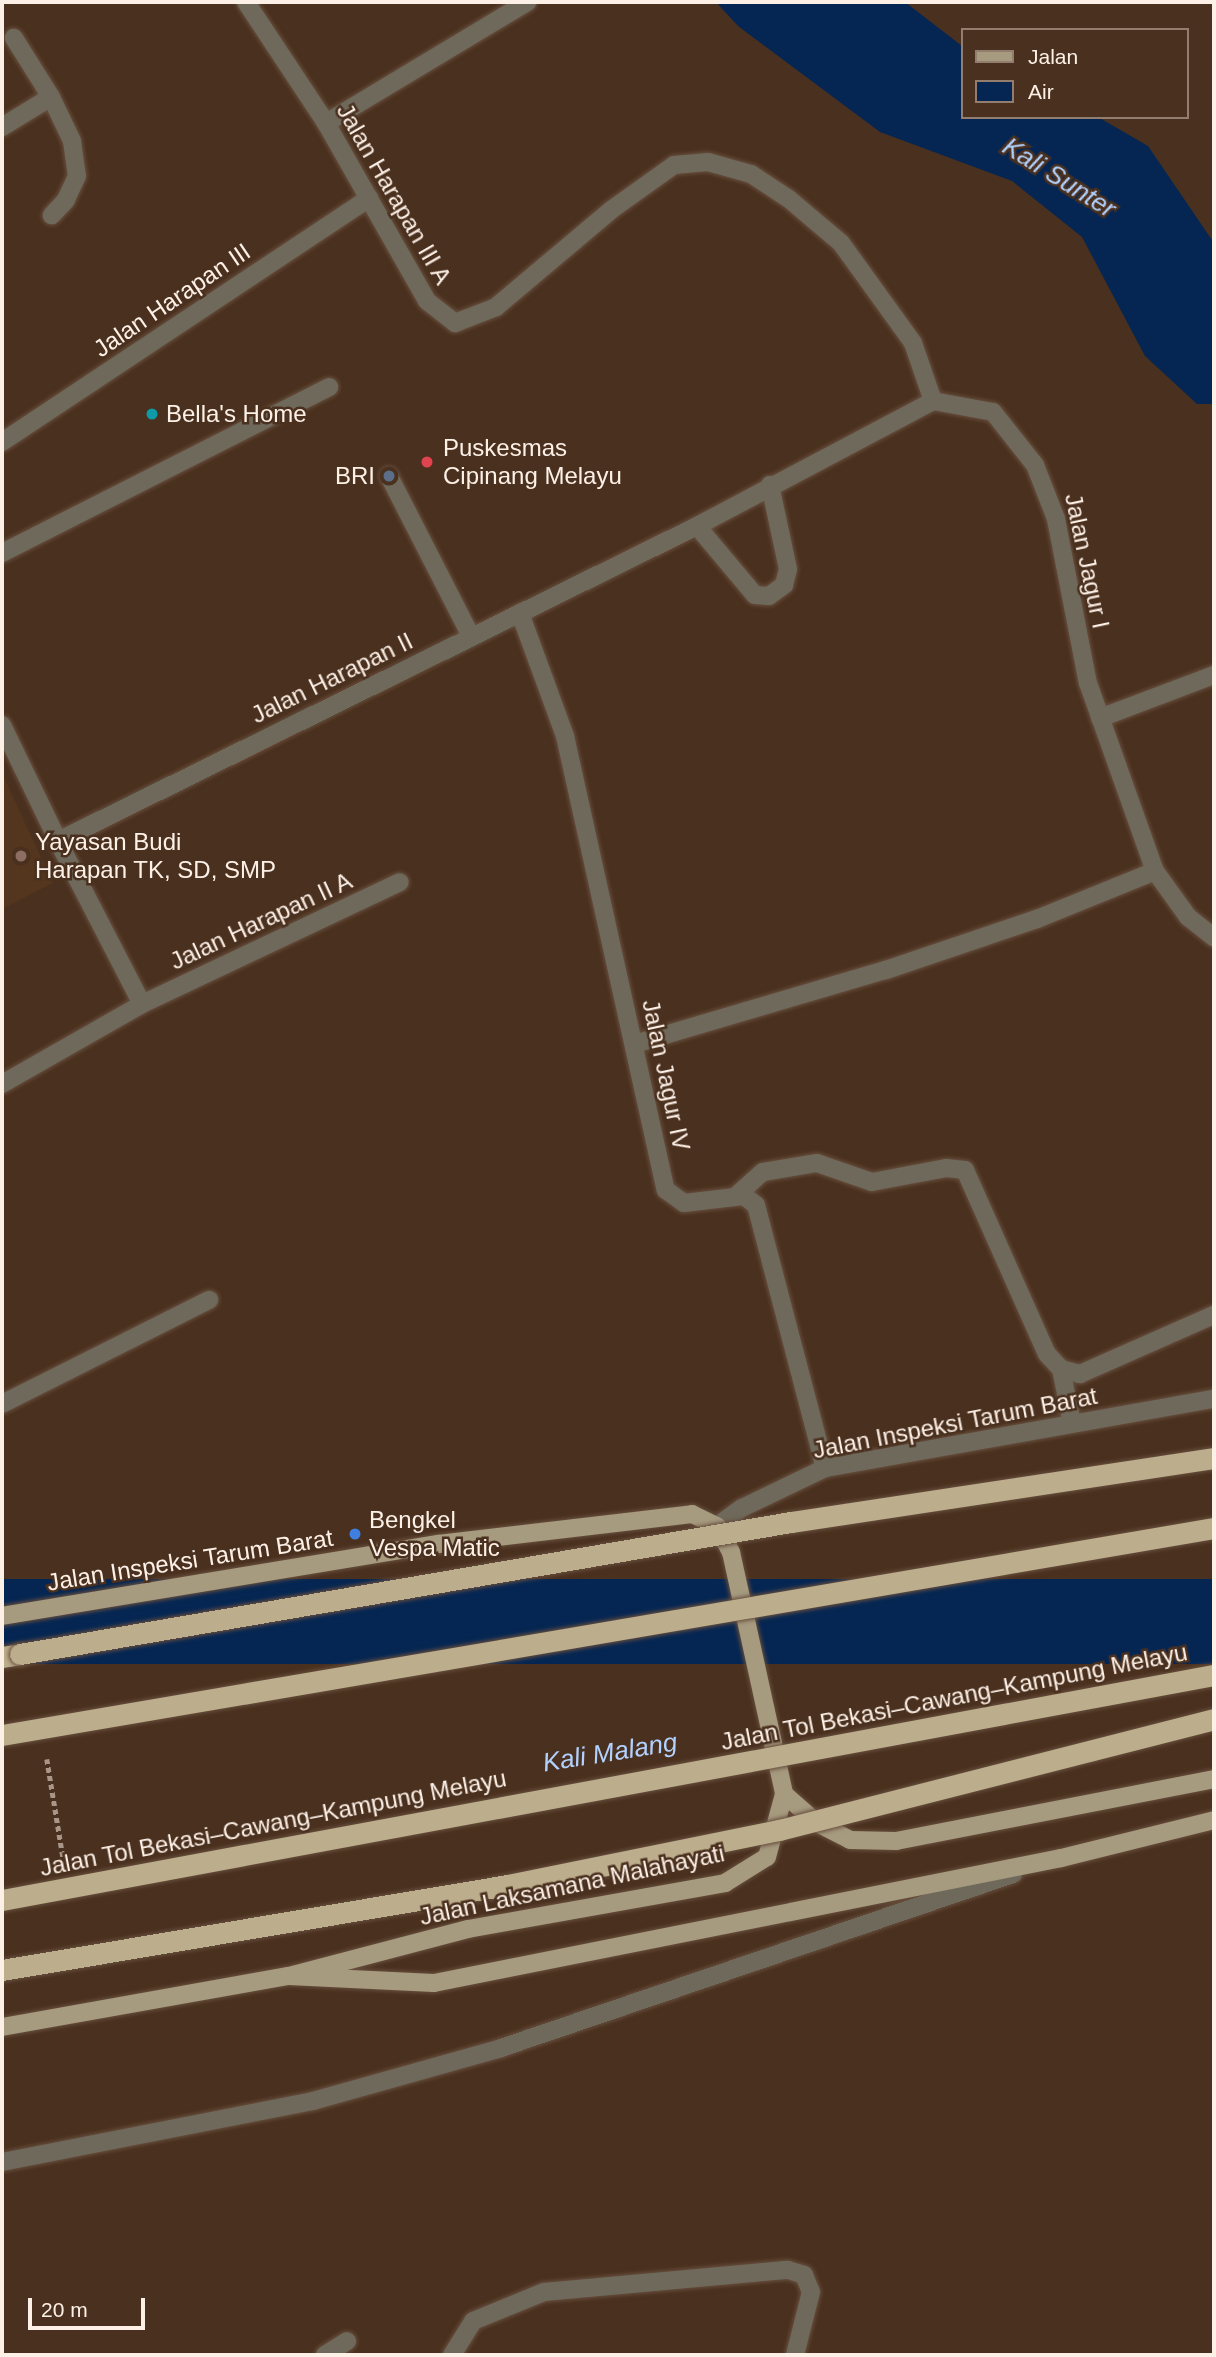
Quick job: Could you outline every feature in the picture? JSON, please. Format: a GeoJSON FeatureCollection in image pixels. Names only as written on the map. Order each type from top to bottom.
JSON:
{"type":"FeatureCollection","features":[{"type":"Feature","properties":{"kind":"highway"},"geometry":{"type":"LineString","coordinates":[[2,1657],[790,1522],[1214,1458]]}},
{"type":"Feature","properties":{"kind":"highway"},"geometry":{"type":"LineString","coordinates":[[2,1735],[1214,1528]]}},
{"type":"Feature","properties":{"kind":"highway","name":"Jalan Tol Bekasi–Cawang–Kampung Melayu"},"geometry":{"type":"LineString","coordinates":[[2,1900],[1214,1675]]}},
{"type":"Feature","properties":{"kind":"highway"},"geometry":{"type":"LineString","coordinates":[[2,1970],[508,1885],[765,1833],[1214,1719]]}},
{"type":"Feature","properties":{"kind":"main road","name":"Jalan Inspeksi Tarum Barat"},"geometry":{"type":"LineString","coordinates":[[2,1616],[438,1544],[692,1514],[717,1526]]}},
{"type":"Feature","properties":{"kind":"main road"},"geometry":{"type":"LineString","coordinates":[[717,1526],[731,1552],[771,1746],[784,1794],[817,1823],[850,1840],[896,1841],[1214,1779]]}},
{"type":"Feature","properties":{"kind":"main road","name":"Jalan Laksamana Malahayati"},"geometry":{"type":"LineString","coordinates":[[2,2027],[289,1976],[468,1929],[726,1883],[767,1857],[784,1794]]}},
{"type":"Feature","properties":{"kind":"main road","name":"Jalan Laksamana Malahayati"},"geometry":{"type":"LineString","coordinates":[[289,1976],[434,1983],[1061,1858],[1214,1820]]}},
{"type":"Feature","properties":{"kind":"street","name":"Jalan Harapan III A"},"geometry":{"type":"LineString","coordinates":[[246,2],[326,123],[427,301],[455,323],[496,307],[611,210],[674,165],[708,162],[751,174],[789,199],[841,243],[914,343],[933,401]]}},
{"type":"Feature","properties":{"kind":"street"},"geometry":{"type":"LineString","coordinates":[[326,123],[527,2]]}},
{"type":"Feature","properties":{"kind":"street"},"geometry":{"type":"LineString","coordinates":[[14,38],[51,97],[72,141],[76,176],[66,200],[52,215]]}},
{"type":"Feature","properties":{"kind":"street"},"geometry":{"type":"LineString","coordinates":[[2,127],[51,97]]}},
{"type":"Feature","properties":{"kind":"street","name":"Jalan Harapan III"},"geometry":{"type":"LineString","coordinates":[[2,443],[369,198]]}},
{"type":"Feature","properties":{"kind":"street"},"geometry":{"type":"LineString","coordinates":[[2,553],[329,387]]}},
{"type":"Feature","properties":{"kind":"street","name":"Jalan Harapan II"},"geometry":{"type":"LineString","coordinates":[[58,841],[696,526],[933,401]]}},
{"type":"Feature","properties":{"kind":"street","name":"Jalan Jagur I"},"geometry":{"type":"LineString","coordinates":[[933,401],[993,412],[1035,465],[1056,519],[1088,683],[1155,871],[1188,917],[1214,937]]}},
{"type":"Feature","properties":{"kind":"street"},"geometry":{"type":"LineString","coordinates":[[389,476],[471,636]]}},
{"type":"Feature","properties":{"kind":"street"},"geometry":{"type":"LineString","coordinates":[[696,526],[755,595],[769,596],[784,585],[788,569],[770,485]]}},
{"type":"Feature","properties":{"kind":"street","name":"Jalan Jagur IV"},"geometry":{"type":"LineString","coordinates":[[520,613],[565,736],[663,1180],[671,1197],[690,1203],[736,1196]]}},
{"type":"Feature","properties":{"kind":"street"},"geometry":{"type":"LineString","coordinates":[[1100,718],[1214,676]]}},
{"type":"Feature","properties":{"kind":"street"},"geometry":{"type":"LineString","coordinates":[[2,725],[142,1004],[2,1084]]}},
{"type":"Feature","properties":{"kind":"street"},"geometry":{"type":"LineString","coordinates":[[634,1044],[886,970],[1037,919],[1155,871]]}},
{"type":"Feature","properties":{"kind":"street","name":"Jalan Harapan II A"},"geometry":{"type":"LineString","coordinates":[[142,1004],[400,881]]}},
{"type":"Feature","properties":{"kind":"street"},"geometry":{"type":"LineString","coordinates":[[736,1196],[763,1172],[817,1163],[872,1182],[946,1168],[965,1170],[1046,1354],[1060,1369],[1072,1423]]}},
{"type":"Feature","properties":{"kind":"street"},"geometry":{"type":"LineString","coordinates":[[736,1196],[750,1199],[759,1212],[825,1468]]}},
{"type":"Feature","properties":{"kind":"street"},"geometry":{"type":"LineString","coordinates":[[2,1405],[209,1300]]}},
{"type":"Feature","properties":{"kind":"street"},"geometry":{"type":"LineString","coordinates":[[1060,1369],[1080,1374],[1214,1315]]}},
{"type":"Feature","properties":{"kind":"street","name":"Jalan Inspeksi Tarum Barat"},"geometry":{"type":"LineString","coordinates":[[717,1526],[743,1507],[825,1468],[1214,1399]]}},
{"type":"Feature","properties":{"kind":"street"},"geometry":{"type":"LineString","coordinates":[[2,2162],[313,2101],[501,2048],[1061,1858]]}},
{"type":"Feature","properties":{"kind":"street"},"geometry":{"type":"LineString","coordinates":[[452,2355],[473,2321],[544,2292],[788,2270],[804,2276],[811,2291],[795,2355]]}},
{"type":"Feature","properties":{"kind":"street"},"geometry":{"type":"LineString","coordinates":[[325,2355],[347,2341]]}},
{"type":"Feature","properties":{"kind":"path"},"geometry":{"type":"LineString","coordinates":[[45,1751],[65,1867]]}},
{"type":"Feature","properties":{"kind":"shaded area","name":"Yayasan Budi Harapan TK, SD, SMP"},"geometry":{"type":"Polygon","coordinates":[[[2,773],[53,883],[2,909],[2,773]]]}},
{"type":"Feature","properties":{"kind":"water","name":"Kali Sunter"},"geometry":{"type":"Polygon","coordinates":[[[716,2],[905,2],[960,44],[960,119],[1101,119],[1148,146],[1214,243],[1214,404],[1197,404],[1145,356],[1082,237],[1012,181],[880,132],[738,26],[716,2]]]}},
{"type":"Feature","properties":{"kind":"water"},"geometry":{"type":"Polygon","coordinates":[[[2,1579],[1214,1579],[1214,1664],[2,1664],[2,1579]]]}},
{"type":"Feature","properties":{"kind":"place","name":"Bella's Home"},"geometry":{"type":"Point","coordinates":[152,414]}},
{"type":"Feature","properties":{"kind":"place","name":"Puskesmas Cipinang Melayu"},"geometry":{"type":"Point","coordinates":[427,462]}},
{"type":"Feature","properties":{"kind":"place","name":"BRI"},"geometry":{"type":"Point","coordinates":[389,476]}},
{"type":"Feature","properties":{"kind":"place","name":"Yayasan Budi Harapan TK, SD, SMP"},"geometry":{"type":"Point","coordinates":[21,856]}},
{"type":"Feature","properties":{"kind":"place","name":"Bengkel Vespa Matic"},"geometry":{"type":"Point","coordinates":[355,1534]}},
{"type":"Feature","properties":{"kind":"water label","name":"Kali Malang"},"geometry":{"type":"Point","coordinates":[610,1753]}}]}
